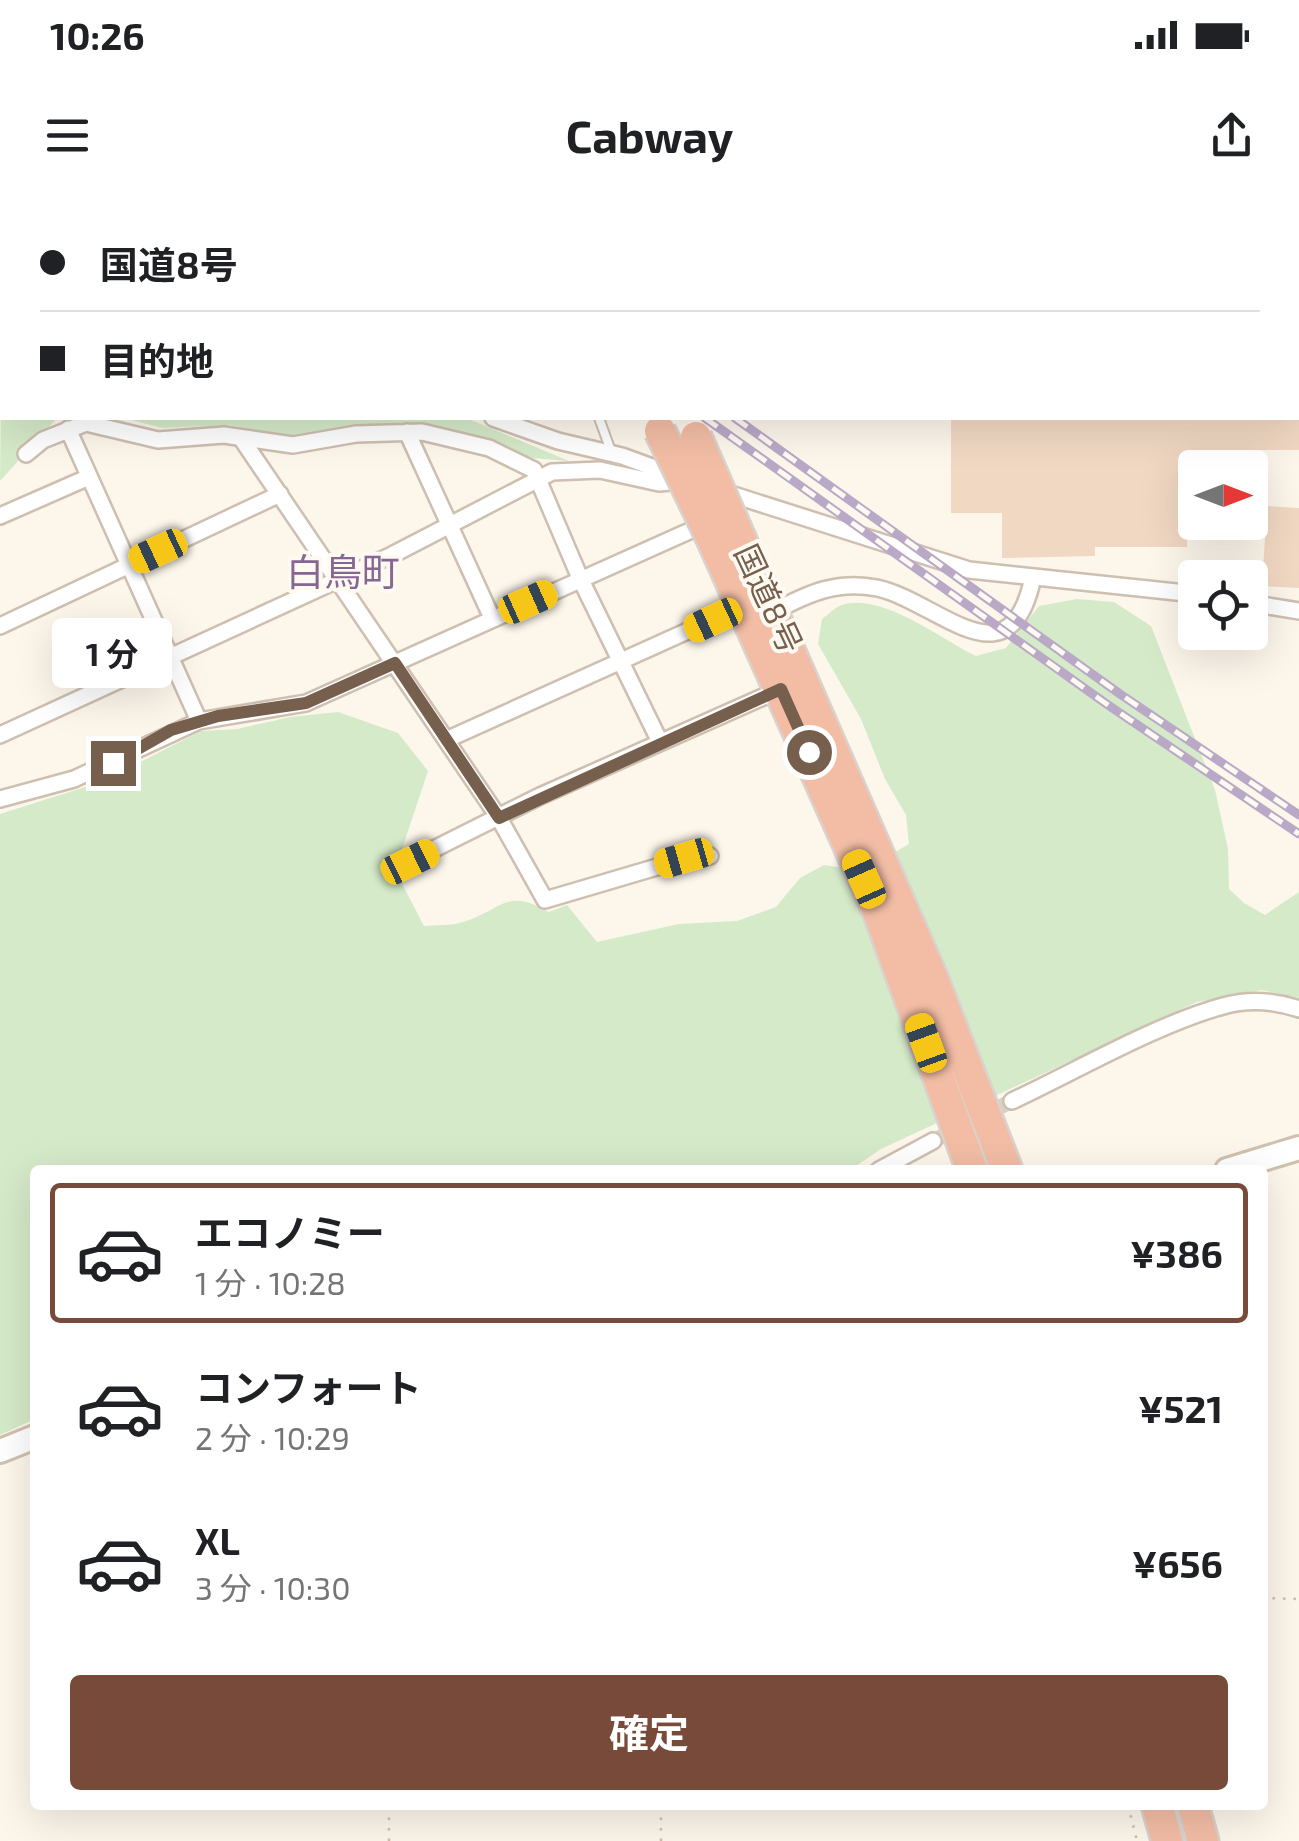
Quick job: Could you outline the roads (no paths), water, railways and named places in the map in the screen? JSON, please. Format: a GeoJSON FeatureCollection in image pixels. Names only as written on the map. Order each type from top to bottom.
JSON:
{"type":"FeatureCollection","features":[{"type":"Feature","properties":{"kind":"highway","name":"国道8号"},"geometry":{"type":"LineString","coordinates":[[656,424],[720,535],[775,611],[932,978],[1005,1165]]}},
{"type":"Feature","properties":{"kind":"highway","name":"国道8号"},"geometry":{"type":"LineString","coordinates":[[692,427],[743,606],[878,911],[970,1165]]}},
{"type":"Feature","properties":{"kind":"highway"},"geometry":{"type":"LineString","coordinates":[[1158,1810],[1167,1841]]}},
{"type":"Feature","properties":{"kind":"highway"},"geometry":{"type":"LineString","coordinates":[[1193,1810],[1202,1841]]}},
{"type":"Feature","properties":{"kind":"main road"},"geometry":{"type":"LineString","coordinates":[[1243,1165],[1299,1148]]}},
{"type":"Feature","properties":{"kind":"main road"},"geometry":{"type":"LineString","coordinates":[[0,1451],[30,1439]]}},
{"type":"Feature","properties":{"kind":"street"},"geometry":{"type":"LineString","coordinates":[[498,420],[558,441],[612,453],[903,552],[969,570],[1178,592]]}},
{"type":"Feature","properties":{"kind":"street"},"geometry":{"type":"LineString","coordinates":[[26,454],[43,440],[86,423],[100,423],[158,440],[224,434],[293,444],[356,434],[407,432],[438,434],[489,448],[534,470],[580,578],[660,742]]}},
{"type":"Feature","properties":{"kind":"street"},"geometry":{"type":"LineString","coordinates":[[68,429],[198,721]]}},
{"type":"Feature","properties":{"kind":"street"},"geometry":{"type":"LineString","coordinates":[[407,432],[492,618]]}},
{"type":"Feature","properties":{"kind":"street"},"geometry":{"type":"LineString","coordinates":[[241,438],[499,818],[545,900],[684,858],[710,856]]}},
{"type":"Feature","properties":{"kind":"street"},"geometry":{"type":"LineString","coordinates":[[0,735],[338,579],[552,472],[600,470],[659,483],[688,481]]}},
{"type":"Feature","properties":{"kind":"street"},"geometry":{"type":"LineString","coordinates":[[0,516],[89,477]]}},
{"type":"Feature","properties":{"kind":"street"},"geometry":{"type":"LineString","coordinates":[[0,626],[280,494]]}},
{"type":"Feature","properties":{"kind":"street"},"geometry":{"type":"LineString","coordinates":[[0,800],[74,779],[198,721],[306,703],[580,578],[720,535]]}},
{"type":"Feature","properties":{"kind":"street"},"geometry":{"type":"LineString","coordinates":[[775,611],[814,590],[840,586],[877,588],[966,628],[990,634],[1019,619],[1028,602],[1033,577]]}},
{"type":"Feature","properties":{"kind":"street"},"geometry":{"type":"LineString","coordinates":[[446,740],[743,606]]}},
{"type":"Feature","properties":{"kind":"street"},"geometry":{"type":"LineString","coordinates":[[1268,606],[1299,611]]}},
{"type":"Feature","properties":{"kind":"street"},"geometry":{"type":"LineString","coordinates":[[410,862],[660,742],[781,689]]}},
{"type":"Feature","properties":{"kind":"street"},"geometry":{"type":"LineString","coordinates":[[1012,1101],[1183,1020],[1225,1005],[1281,1003],[1299,1009]]}},
{"type":"Feature","properties":{"kind":"street"},"geometry":{"type":"LineString","coordinates":[[889,1165],[933,1141]]}},
{"type":"Feature","properties":{"kind":"lane"},"geometry":{"type":"LineString","coordinates":[[600,420],[612,453]]}},
{"type":"Feature","properties":{"kind":"tunnel"},"geometry":{"type":"LineString","coordinates":[[933,1141],[1012,1101]]}},
{"type":"Feature","properties":{"kind":"railway"},"geometry":{"type":"LineString","coordinates":[[708,420],[1108,705],[1299,834]]}},
{"type":"Feature","properties":{"kind":"railway"},"geometry":{"type":"LineString","coordinates":[[738,420],[1120,694],[1299,815]]}},
{"type":"Feature","properties":{"kind":"district","name":"白鳥町"},"geometry":{"type":"Point","coordinates":[343,573]}}]}
